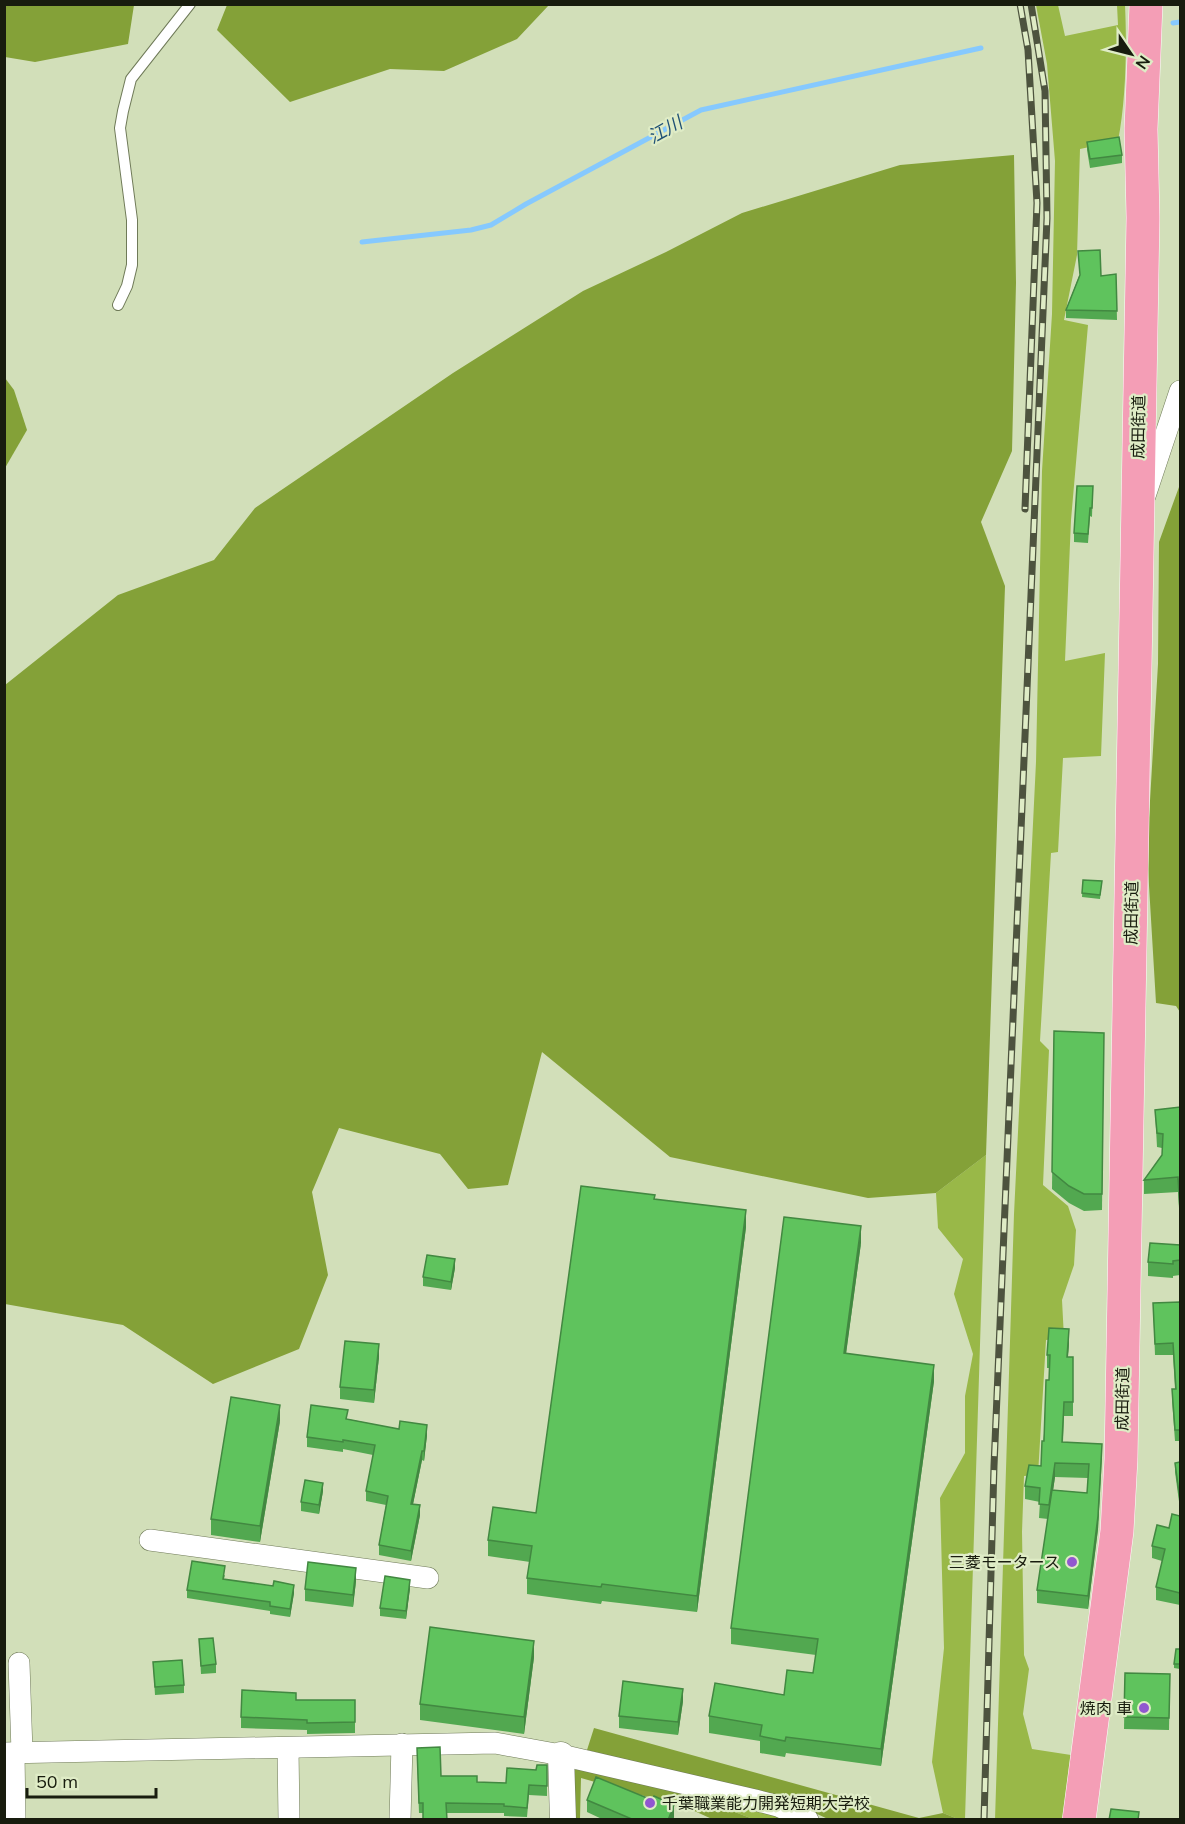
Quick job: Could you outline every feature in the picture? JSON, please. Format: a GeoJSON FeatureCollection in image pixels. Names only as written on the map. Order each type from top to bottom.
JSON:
{"type":"FeatureCollection","features":[{"type":"Feature","properties":{"kind":"highway","name":"成田街道"},"geometry":{"type":"LineString","coordinates":[[1079,1820],[1117,1531],[1121,1459],[1143,218],[1141,129],[1146,4]]}},
{"type":"Feature","properties":{"kind":"street"},"geometry":{"type":"LineString","coordinates":[[1136,520],[1161,454],[1180,391]]}},
{"type":"Feature","properties":{"kind":"street"},"geometry":{"type":"LineString","coordinates":[[150,1540],[428,1578]]}},
{"type":"Feature","properties":{"kind":"street"},"geometry":{"type":"LineString","coordinates":[[15,1820],[13,1753],[19,1663]]}},
{"type":"Feature","properties":{"kind":"street"},"geometry":{"type":"LineString","coordinates":[[13,1753],[495,1743],[561,1755],[778,1806],[808,1820]]}},
{"type":"Feature","properties":{"kind":"street"},"geometry":{"type":"LineString","coordinates":[[399,1820],[402,1744]]}},
{"type":"Feature","properties":{"kind":"street"},"geometry":{"type":"LineString","coordinates":[[288,1748],[289,1820]]}},
{"type":"Feature","properties":{"kind":"street"},"geometry":{"type":"LineString","coordinates":[[561,1755],[563,1820]]}},
{"type":"Feature","properties":{"kind":"lane"},"geometry":{"type":"LineString","coordinates":[[118,305],[127,286],[132,265],[132,220],[120,128],[123,111],[131,79],[190,4]]}},
{"type":"Feature","properties":{"kind":"green space"},"geometry":{"type":"Polygon","coordinates":[[[227,4],[549,5],[517,39],[444,71],[390,69],[290,102],[217,30],[227,4]]]}},
{"type":"Feature","properties":{"kind":"green space"},"geometry":{"type":"Polygon","coordinates":[[[4,5],[134,5],[128,44],[35,62],[5,57],[4,5]]]}},
{"type":"Feature","properties":{"kind":"green space"},"geometry":{"type":"Polygon","coordinates":[[[1036,5],[1058,5],[1065,36],[1118,25],[1117,5],[1125,5],[1126,56],[1123,108],[1118,141],[1080,149],[1077,255],[1064,320],[1088,325],[1071,520],[1065,661],[1105,653],[1101,756],[1063,758],[1058,852],[1051,853],[1040,1041],[1049,1050],[1043,1185],[1068,1206],[1076,1230],[1074,1265],[1062,1300],[1064,1338],[1046,1340],[1038,1475],[1024,1476],[1022,1532],[1024,1655],[1029,1669],[1023,1714],[1032,1749],[1071,1755],[1064,1819],[995,1820],[1014,1214],[1036,762],[1042,471],[1052,314],[1055,161],[1047,64],[1036,5]]]}},
{"type":"Feature","properties":{"kind":"green space"},"geometry":{"type":"Polygon","coordinates":[[[1014,155],[1016,283],[1012,451],[981,522],[1005,586],[986,1155],[936,1193],[868,1198],[670,1157],[542,1052],[508,1185],[468,1189],[440,1154],[339,1128],[312,1192],[328,1275],[299,1349],[213,1384],[123,1325],[5,1304],[5,685],[118,595],[214,560],[255,508],[453,373],[583,291],[742,213],[900,165],[1014,155]]]}},
{"type":"Feature","properties":{"kind":"green space"},"geometry":{"type":"Polygon","coordinates":[[[5,378],[14,390],[27,430],[5,468],[5,378]]]}},
{"type":"Feature","properties":{"kind":"green space"},"geometry":{"type":"Polygon","coordinates":[[[1179,487],[1180,1012],[1176,1006],[1156,1003],[1147,852],[1158,664],[1159,542],[1179,487]]]}},
{"type":"Feature","properties":{"kind":"green space"},"geometry":{"type":"Polygon","coordinates":[[[986,1155],[965,1819],[958,1819],[943,1813],[932,1762],[944,1648],[940,1498],[965,1453],[965,1396],[973,1354],[954,1294],[963,1259],[938,1228],[936,1193],[986,1155]]]}},
{"type":"Feature","properties":{"kind":"green space"},"geometry":{"type":"Polygon","coordinates":[[[594,1728],[919,1818],[943,1813],[958,1819],[828,1819],[791,1802],[587,1750],[594,1728]]]}},
{"type":"Feature","properties":{"kind":"green space"},"geometry":{"type":"Polygon","coordinates":[[[580,1766],[680,1791],[753,1819],[712,1819],[690,1809],[581,1778],[580,1819],[572,1819],[571,1773],[580,1766]]]}},
{"type":"Feature","properties":{"kind":"green space"},"geometry":{"type":"Polygon","coordinates":[[[680,1791],[777,1815],[785,1819],[753,1819],[680,1791]]]}},
{"type":"Feature","properties":{"kind":"building"},"geometry":{"type":"Polygon","coordinates":[[[1119,137],[1122,155],[1090,159],[1087,142],[1119,137]]]}},
{"type":"Feature","properties":{"kind":"building"},"geometry":{"type":"Polygon","coordinates":[[[1100,250],[1101,276],[1116,274],[1117,311],[1066,310],[1080,275],[1078,251],[1100,250]]]}},
{"type":"Feature","properties":{"kind":"building"},"geometry":{"type":"Polygon","coordinates":[[[1077,486],[1093,486],[1088,534],[1074,533],[1077,486]]]}},
{"type":"Feature","properties":{"kind":"building"},"geometry":{"type":"Polygon","coordinates":[[[1083,880],[1102,881],[1100,895],[1082,893],[1083,880]]]}},
{"type":"Feature","properties":{"kind":"building"},"geometry":{"type":"Polygon","coordinates":[[[1054,1031],[1104,1033],[1102,1194],[1084,1194],[1069,1186],[1052,1172],[1054,1031]]]}},
{"type":"Feature","properties":{"kind":"building"},"geometry":{"type":"Polygon","coordinates":[[[1180,1107],[1180,1210],[1178,1177],[1144,1180],[1162,1155],[1163,1134],[1157,1133],[1155,1110],[1180,1107]]]}},
{"type":"Feature","properties":{"kind":"building"},"geometry":{"type":"Polygon","coordinates":[[[581,1186],[655,1195],[654,1199],[746,1210],[697,1596],[602,1584],[601,1587],[527,1578],[532,1546],[488,1540],[493,1507],[536,1513],[581,1186]]]}},
{"type":"Feature","properties":{"kind":"building"},"geometry":{"type":"Polygon","coordinates":[[[784,1217],[861,1226],[844,1353],[934,1365],[881,1749],[786,1737],[785,1741],[760,1736],[762,1725],[709,1716],[715,1683],[784,1695],[787,1670],[813,1673],[818,1639],[731,1628],[784,1217]]]}},
{"type":"Feature","properties":{"kind":"building"},"geometry":{"type":"Polygon","coordinates":[[[1150,1243],[1180,1245],[1180,1260],[1173,1261],[1173,1264],[1148,1262],[1150,1243]]]}},
{"type":"Feature","properties":{"kind":"building"},"geometry":{"type":"Polygon","coordinates":[[[427,1255],[455,1259],[451,1282],[423,1277],[427,1255]]]}},
{"type":"Feature","properties":{"kind":"building"},"geometry":{"type":"Polygon","coordinates":[[[1180,1302],[1180,1430],[1175,1430],[1172,1389],[1176,1389],[1173,1343],[1155,1344],[1153,1303],[1180,1302]]]}},
{"type":"Feature","properties":{"kind":"building"},"geometry":{"type":"Polygon","coordinates":[[[1049,1328],[1069,1329],[1067,1357],[1073,1357],[1073,1402],[1064,1402],[1062,1442],[1102,1444],[1098,1516],[1088,1596],[1037,1590],[1052,1490],[1087,1493],[1089,1464],[1055,1463],[1049,1505],[1039,1504],[1040,1488],[1025,1486],[1029,1465],[1041,1466],[1046,1380],[1049,1380],[1050,1355],[1047,1355],[1049,1328]]]}},
{"type":"Feature","properties":{"kind":"building"},"geometry":{"type":"Polygon","coordinates":[[[345,1341],[379,1344],[374,1390],[340,1387],[345,1341]]]}},
{"type":"Feature","properties":{"kind":"building"},"geometry":{"type":"Polygon","coordinates":[[[231,1397],[280,1405],[260,1526],[211,1519],[231,1397]]]}},
{"type":"Feature","properties":{"kind":"building"},"geometry":{"type":"Polygon","coordinates":[[[311,1405],[348,1410],[346,1419],[399,1429],[400,1421],[427,1425],[424,1451],[422,1451],[411,1504],[420,1505],[411,1551],[379,1545],[388,1496],[366,1491],[375,1445],[307,1437],[311,1405]]]}},
{"type":"Feature","properties":{"kind":"building"},"geometry":{"type":"Polygon","coordinates":[[[1180,1462],[1180,1500],[1175,1463],[1180,1462]]]}},
{"type":"Feature","properties":{"kind":"building"},"geometry":{"type":"Polygon","coordinates":[[[305,1480],[323,1483],[319,1505],[301,1502],[305,1480]]]}},
{"type":"Feature","properties":{"kind":"building"},"geometry":{"type":"Polygon","coordinates":[[[1172,1514],[1180,1516],[1180,1593],[1156,1587],[1165,1549],[1152,1546],[1157,1525],[1169,1528],[1172,1514]]]}},
{"type":"Feature","properties":{"kind":"building"},"geometry":{"type":"Polygon","coordinates":[[[192,1561],[225,1566],[223,1579],[273,1586],[274,1581],[294,1585],[290,1609],[270,1606],[270,1602],[187,1590],[192,1561]]]}},
{"type":"Feature","properties":{"kind":"building"},"geometry":{"type":"Polygon","coordinates":[[[308,1562],[356,1568],[353,1595],[305,1589],[308,1562]]]}},
{"type":"Feature","properties":{"kind":"building"},"geometry":{"type":"Polygon","coordinates":[[[385,1576],[410,1580],[406,1611],[380,1608],[385,1576]]]}},
{"type":"Feature","properties":{"kind":"building"},"geometry":{"type":"Polygon","coordinates":[[[430,1627],[534,1641],[524,1717],[420,1704],[430,1627]]]}},
{"type":"Feature","properties":{"kind":"building"},"geometry":{"type":"Polygon","coordinates":[[[213,1638],[216,1664],[201,1666],[199,1639],[213,1638]]]}},
{"type":"Feature","properties":{"kind":"building"},"geometry":{"type":"Polygon","coordinates":[[[1176,1649],[1180,1649],[1180,1664],[1174,1664],[1176,1649]]]}},
{"type":"Feature","properties":{"kind":"building"},"geometry":{"type":"Polygon","coordinates":[[[182,1660],[184,1685],[155,1687],[153,1662],[182,1660]]]}},
{"type":"Feature","properties":{"kind":"building"},"geometry":{"type":"Polygon","coordinates":[[[1125,1673],[1170,1674],[1169,1718],[1124,1717],[1125,1673]]]}},
{"type":"Feature","properties":{"kind":"building"},"geometry":{"type":"Polygon","coordinates":[[[623,1681],[683,1689],[678,1722],[619,1716],[623,1681]]]}},
{"type":"Feature","properties":{"kind":"building"},"geometry":{"type":"Polygon","coordinates":[[[242,1690],[296,1693],[296,1700],[355,1700],[355,1722],[307,1723],[307,1720],[241,1717],[242,1690]]]}},
{"type":"Feature","properties":{"kind":"building"},"geometry":{"type":"Polygon","coordinates":[[[440,1747],[441,1776],[477,1776],[477,1782],[506,1783],[507,1768],[536,1770],[537,1765],[547,1765],[547,1786],[529,1785],[527,1808],[504,1806],[504,1804],[446,1803],[447,1820],[423,1820],[423,1803],[419,1803],[417,1748],[440,1747]]]}},
{"type":"Feature","properties":{"kind":"building"},"geometry":{"type":"Polygon","coordinates":[[[596,1777],[652,1800],[654,1796],[674,1805],[668,1820],[634,1820],[587,1800],[596,1777]]]}},
{"type":"Feature","properties":{"kind":"building"},"geometry":{"type":"Polygon","coordinates":[[[1111,1809],[1139,1812],[1138,1820],[1109,1820],[1111,1809]]]}},
{"type":"Feature","properties":{"kind":"waterway","name":"江川"},"geometry":{"type":"LineString","coordinates":[[1173,23],[1180,22]]}},
{"type":"Feature","properties":{"kind":"waterway","name":"江川"},"geometry":{"type":"LineString","coordinates":[[362,242],[471,230],[491,225],[701,110],[981,48]]}},
{"type":"Feature","properties":{"kind":"railway"},"geometry":{"type":"LineString","coordinates":[[1020,4],[1028,50],[1037,203],[1025,509]]}},
{"type":"Feature","properties":{"kind":"railway"},"geometry":{"type":"LineString","coordinates":[[984,1820],[994,1466],[1047,218],[1045,91],[1031,4]]}},
{"type":"Feature","properties":{"kind":"place","name":"三菱モータース"},"geometry":{"type":"Point","coordinates":[1072,1562]}},
{"type":"Feature","properties":{"kind":"place","name":"焼肉 車"},"geometry":{"type":"Point","coordinates":[1144,1708]}},
{"type":"Feature","properties":{"kind":"place","name":"千葉職業能力開発短期大学校"},"geometry":{"type":"Point","coordinates":[650,1803]}}]}
